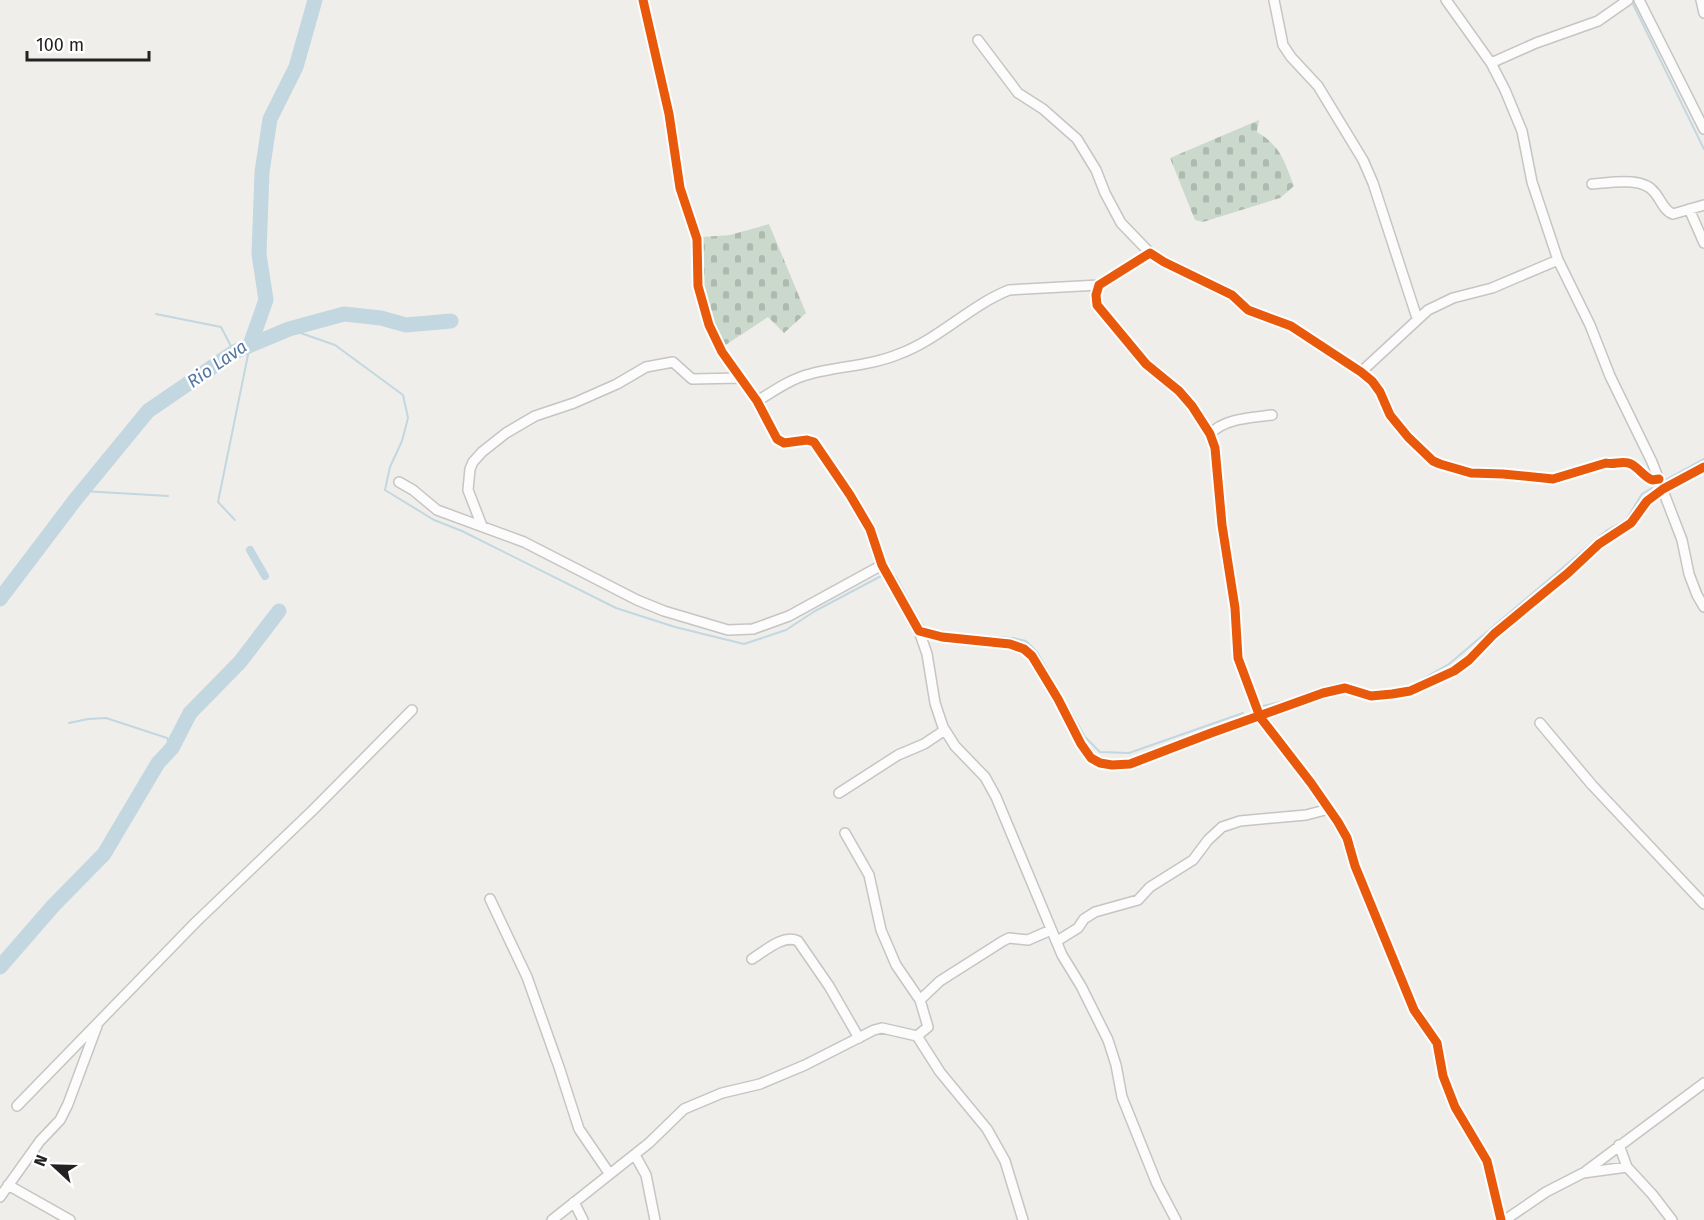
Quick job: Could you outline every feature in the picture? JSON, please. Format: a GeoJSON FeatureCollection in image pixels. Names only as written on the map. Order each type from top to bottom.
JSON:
{"type":"FeatureCollection","features":[{"type":"Feature","properties":{"kind":"street"},"geometry":{"type":"LineString","coordinates":[[643,0],[669,114],[680,188],[697,239],[698,286],[709,325],[722,352],[757,401],[780,442],[807,440],[814,442],[870,529],[882,565],[919,631],[927,654],[935,703],[945,730],[955,746],[985,777],[996,797],[1051,930],[1108,1040],[1116,1065],[1122,1097],[1157,1184],[1176,1220]]}},
{"type":"Feature","properties":{"kind":"street"},"geometry":{"type":"LineString","coordinates":[[1274,0],[1283,45],[1318,86],[1363,160],[1373,183],[1417,318]]}},
{"type":"Feature","properties":{"kind":"street"},"geometry":{"type":"LineString","coordinates":[[1446,0],[1491,63],[1522,132],[1532,182],[1558,260],[1659,478],[1682,540],[1689,574],[1704,607]]}},
{"type":"Feature","properties":{"kind":"street"},"geometry":{"type":"LineString","coordinates":[[1491,63],[1536,43],[1598,21],[1628,0]]}},
{"type":"Feature","properties":{"kind":"street"},"geometry":{"type":"LineString","coordinates":[[1639,0],[1704,129]]}},
{"type":"Feature","properties":{"kind":"street"},"geometry":{"type":"LineString","coordinates":[[1701,0],[1704,13]]}},
{"type":"Feature","properties":{"kind":"street"},"geometry":{"type":"LineString","coordinates":[[978,40],[1018,93],[1043,109],[1077,139],[1096,170],[1121,223],[1150,253],[1232,295],[1248,310],[1291,326],[1361,372],[1380,392],[1390,415],[1433,460],[1458,471],[1553,479],[1606,463],[1611,465],[1625,463],[1632,464],[1639,472],[1652,480],[1659,478]]}},
{"type":"Feature","properties":{"kind":"street"},"geometry":{"type":"LineString","coordinates":[[1592,184],[1635,183],[1654,190],[1669,213],[1704,205]]}},
{"type":"Feature","properties":{"kind":"street"},"geometry":{"type":"LineString","coordinates":[[1689,209],[1704,243]]}},
{"type":"Feature","properties":{"kind":"street"},"geometry":{"type":"LineString","coordinates":[[757,401],[791,381],[809,374],[865,365],[906,351],[941,333],[995,295],[1009,290],[1099,285],[1150,253]]}},
{"type":"Feature","properties":{"kind":"street"},"geometry":{"type":"LineString","coordinates":[[1361,372],[1428,310],[1453,298],[1492,288],[1558,260]]}},
{"type":"Feature","properties":{"kind":"street"},"geometry":{"type":"LineString","coordinates":[[1099,285],[1096,295],[1097,305],[1146,364],[1186,399],[1210,434],[1215,448],[1222,525],[1235,608],[1238,658],[1260,717],[1329,809],[1347,838],[1414,1010],[1437,1043],[1443,1076],[1455,1107],[1488,1161],[1503,1220],[1546,1192],[1583,1173],[1704,1083]]}},
{"type":"Feature","properties":{"kind":"street"},"geometry":{"type":"LineString","coordinates":[[482,526],[468,490],[473,462],[494,442],[522,422],[574,403],[646,367],[669,362],[676,364],[692,379],[741,378]]}},
{"type":"Feature","properties":{"kind":"street"},"geometry":{"type":"LineString","coordinates":[[1210,434],[1215,428],[1235,420],[1272,415]]}},
{"type":"Feature","properties":{"kind":"street"},"geometry":{"type":"LineString","coordinates":[[919,631],[942,638],[1010,644],[1024,649],[1032,656],[1090,758],[1112,765],[1130,764],[1292,704],[1345,688],[1371,696],[1410,691],[1454,671],[1599,544],[1632,523],[1647,501],[1663,489],[1704,467]]}},
{"type":"Feature","properties":{"kind":"street"},"geometry":{"type":"LineString","coordinates":[[399,482],[413,490],[437,510],[524,542],[637,600],[678,615],[734,631],[753,629],[789,616],[882,565]]}},
{"type":"Feature","properties":{"kind":"street"},"geometry":{"type":"LineString","coordinates":[[17,1106],[196,922],[314,809],[412,710]]}},
{"type":"Feature","properties":{"kind":"street"},"geometry":{"type":"LineString","coordinates":[[1540,723],[1592,785],[1704,904]]}},
{"type":"Feature","properties":{"kind":"street"},"geometry":{"type":"LineString","coordinates":[[839,793],[898,755],[924,744],[945,730]]}},
{"type":"Feature","properties":{"kind":"street"},"geometry":{"type":"LineString","coordinates":[[1057,941],[1078,928],[1084,919],[1095,912],[1138,900],[1150,887],[1193,860],[1208,840],[1222,827],[1240,820],[1305,815],[1329,809]]}},
{"type":"Feature","properties":{"kind":"street"},"geometry":{"type":"LineString","coordinates":[[845,833],[869,875],[881,930],[896,965],[920,1000],[928,1027],[917,1036]]}},
{"type":"Feature","properties":{"kind":"street"},"geometry":{"type":"LineString","coordinates":[[490,899],[527,977],[560,1067],[579,1129],[609,1173]]}},
{"type":"Feature","properties":{"kind":"street"},"geometry":{"type":"LineString","coordinates":[[920,1000],[940,981],[1003,940],[1009,938],[1028,940],[1051,930]]}},
{"type":"Feature","properties":{"kind":"street"},"geometry":{"type":"LineString","coordinates":[[752,959],[783,940],[790,938],[798,941],[835,996],[859,1038]]}},
{"type":"Feature","properties":{"kind":"street"},"geometry":{"type":"LineString","coordinates":[[0,1197],[40,1142],[60,1120],[69,1104],[99,1021]]}},
{"type":"Feature","properties":{"kind":"street"},"geometry":{"type":"LineString","coordinates":[[552,1220],[609,1173],[635,1155],[684,1108],[722,1093],[760,1084],[882,1028],[917,1036],[940,1072],[987,1129],[1010,1173],[1023,1220]]}},
{"type":"Feature","properties":{"kind":"street"},"geometry":{"type":"LineString","coordinates":[[1619,1145],[1627,1167],[1672,1220]]}},
{"type":"Feature","properties":{"kind":"street"},"geometry":{"type":"LineString","coordinates":[[635,1155],[645,1175],[655,1220]]}},
{"type":"Feature","properties":{"kind":"street"},"geometry":{"type":"LineString","coordinates":[[1583,1173],[1627,1167]]}},
{"type":"Feature","properties":{"kind":"street"},"geometry":{"type":"LineString","coordinates":[[8,1185],[70,1220]]}},
{"type":"Feature","properties":{"kind":"street"},"geometry":{"type":"LineString","coordinates":[[574,1202],[583,1220]]}},
{"type":"Feature","properties":{"kind":"green space"},"geometry":{"type":"Polygon","coordinates":[[[1259,120],[1257,132],[1277,149],[1294,186],[1280,198],[1203,222],[1195,220],[1170,158],[1259,120]]]}},
{"type":"Feature","properties":{"kind":"green space"},"geometry":{"type":"Polygon","coordinates":[[[769,224],[806,313],[784,333],[768,317],[724,346],[710,318],[703,293],[702,237],[730,235],[769,224]]]}},
{"type":"Feature","properties":{"kind":"waterway","name":"Rio Lava"},"geometry":{"type":"LineString","coordinates":[[250,345],[266,300],[259,254],[262,172],[270,119],[296,67],[315,0]]}},
{"type":"Feature","properties":{"kind":"waterway"},"geometry":{"type":"LineString","coordinates":[[1631,0],[1704,149]]}},
{"type":"Feature","properties":{"kind":"waterway"},"geometry":{"type":"LineString","coordinates":[[156,314],[221,327],[234,352]]}},
{"type":"Feature","properties":{"kind":"waterway","name":"Rio Lava"},"geometry":{"type":"LineString","coordinates":[[0,599],[75,500],[148,411],[234,352],[289,329],[344,314],[381,318],[406,325],[451,321]]}},
{"type":"Feature","properties":{"kind":"waterway"},"geometry":{"type":"LineString","coordinates":[[289,329],[335,345],[403,395],[408,418],[402,441],[390,467],[385,490],[434,520],[462,531],[616,608],[675,627],[744,644],[786,630],[815,611],[883,575]]}},
{"type":"Feature","properties":{"kind":"waterway"},"geometry":{"type":"LineString","coordinates":[[235,520],[218,502],[250,345]]}},
{"type":"Feature","properties":{"kind":"waterway"},"geometry":{"type":"LineString","coordinates":[[1664,481],[1704,459]]}},
{"type":"Feature","properties":{"kind":"waterway"},"geometry":{"type":"LineString","coordinates":[[1410,686],[1449,664],[1606,531],[1626,520],[1642,494],[1652,488]]}},
{"type":"Feature","properties":{"kind":"waterway"},"geometry":{"type":"LineString","coordinates":[[83,491],[168,496]]}},
{"type":"Feature","properties":{"kind":"waterway"},"geometry":{"type":"LineString","coordinates":[[250,550],[265,576]]}},
{"type":"Feature","properties":{"kind":"waterway"},"geometry":{"type":"LineString","coordinates":[[891,574],[896,577],[926,629]]}},
{"type":"Feature","properties":{"kind":"waterway"},"geometry":{"type":"LineString","coordinates":[[0,967],[53,906],[104,854],[158,763],[172,748],[190,713],[240,662],[279,611]]}},
{"type":"Feature","properties":{"kind":"waterway"},"geometry":{"type":"LineString","coordinates":[[972,636],[1026,641],[1037,652],[1085,737],[1100,752],[1129,753],[1243,713]]}},
{"type":"Feature","properties":{"kind":"waterway"},"geometry":{"type":"LineString","coordinates":[[1300,696],[1320,689]]}},
{"type":"Feature","properties":{"kind":"waterway"},"geometry":{"type":"LineString","coordinates":[[1263,706],[1289,700]]}},
{"type":"Feature","properties":{"kind":"waterway"},"geometry":{"type":"LineString","coordinates":[[69,723],[106,718],[167,738],[172,748]]}},
{"type":"Feature","properties":{"kind":"cycle path"},"geometry":{"type":"LineString","coordinates":[[643,0],[669,114],[680,188],[697,239],[698,286],[709,325],[722,352],[757,401],[777,439],[784,443],[807,440],[814,442],[870,529],[882,565],[919,631],[942,637],[1010,644],[1024,649],[1032,656],[1058,699],[1081,744],[1091,758],[1100,763],[1130,764],[1323,693],[1345,688],[1371,696],[1410,691],[1454,671],[1599,544],[1631,523],[1647,501],[1663,489],[1704,467]]}},
{"type":"Feature","properties":{"kind":"cycle path"},"geometry":{"type":"LineString","coordinates":[[1501,1220],[1487,1161],[1455,1107],[1443,1076],[1437,1043],[1414,1010],[1355,866],[1347,838],[1311,783],[1260,717],[1238,658],[1235,608],[1222,525],[1215,448],[1210,434],[1179,391],[1146,364],[1097,305],[1096,295],[1099,285],[1150,253],[1232,295],[1248,310],[1291,326],[1361,372],[1380,392],[1390,415],[1408,437],[1433,461],[1440,464],[1471,473],[1553,479],[1606,463],[1625,462],[1652,480],[1659,479]]}}]}
